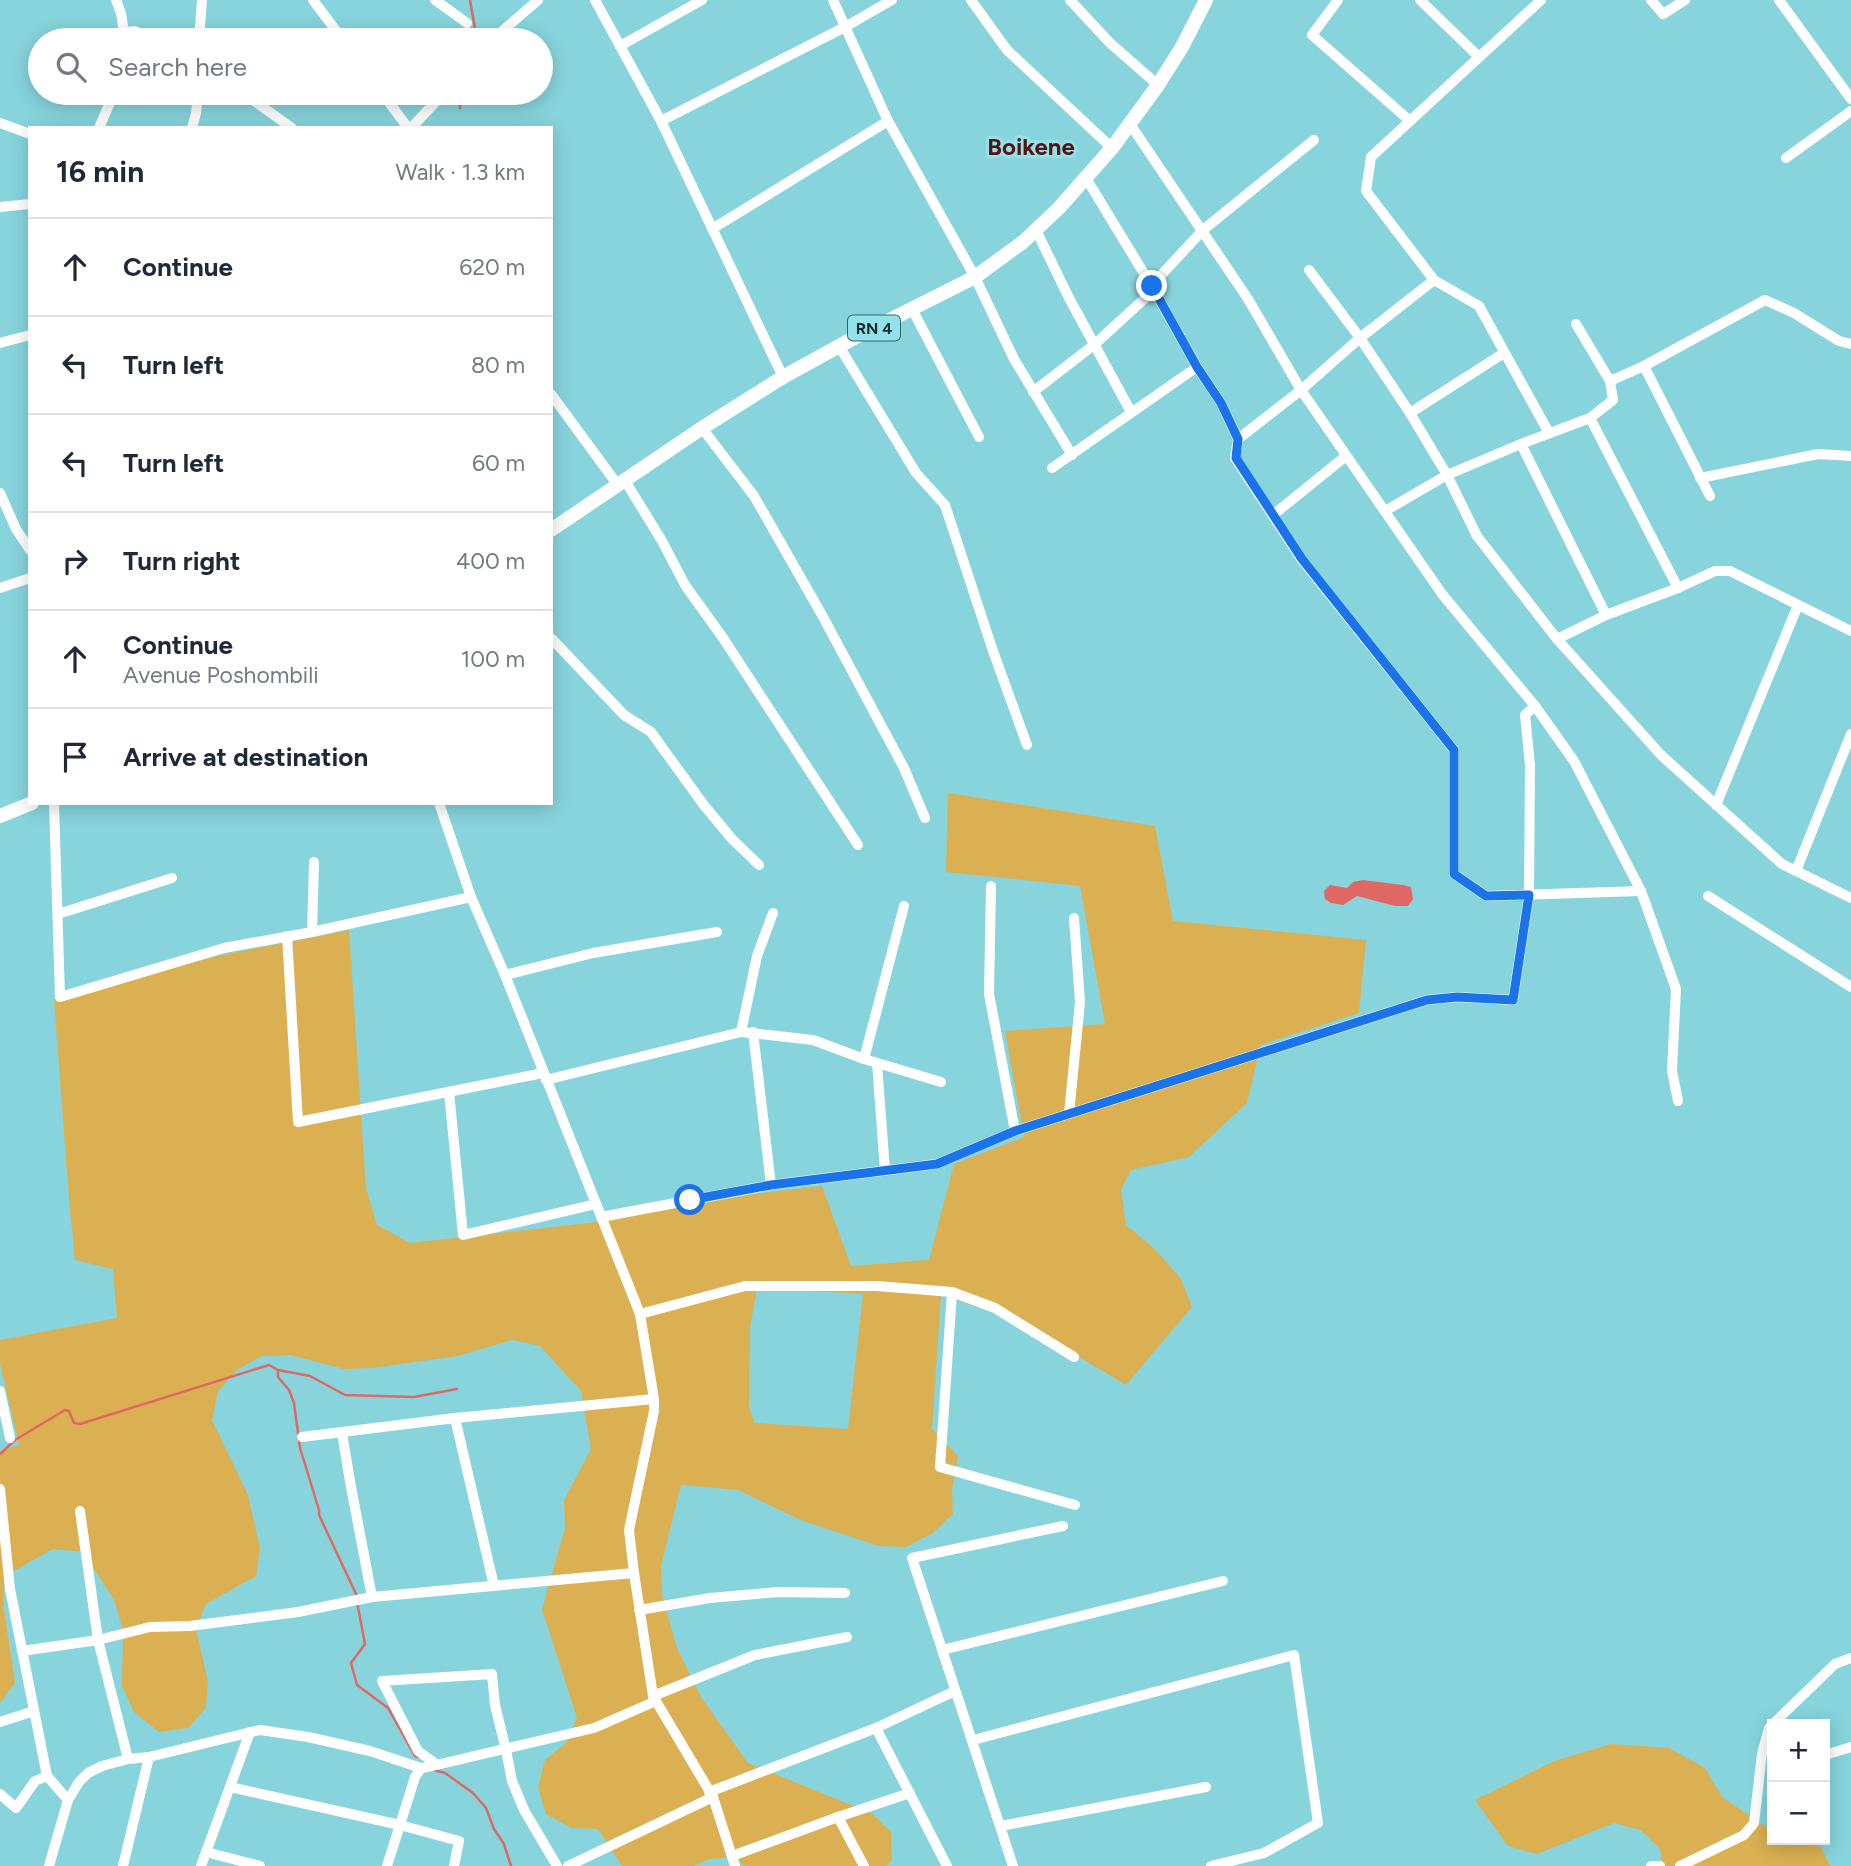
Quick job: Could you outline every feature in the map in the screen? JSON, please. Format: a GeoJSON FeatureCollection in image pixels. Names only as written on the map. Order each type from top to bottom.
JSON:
{"type":"FeatureCollection","features":[{"type":"Feature","properties":{"kind":"highway","name":"RN 4"},"geometry":{"type":"LineString","coordinates":[[553,529],[783,377],[975,277],[1023,242],[1059,208],[1112,148],[1158,85],[1182,47],[1206,0]]}},
{"type":"Feature","properties":{"kind":"highway"},"geometry":{"type":"LineString","coordinates":[[0,816],[28,805]]}},
{"type":"Feature","properties":{"kind":"street"},"geometry":{"type":"LineString","coordinates":[[116,0],[124,28]]}},
{"type":"Feature","properties":{"kind":"street"},"geometry":{"type":"LineString","coordinates":[[199,28],[202,0]]}},
{"type":"Feature","properties":{"kind":"street"},"geometry":{"type":"LineString","coordinates":[[313,0],[334,28]]}},
{"type":"Feature","properties":{"kind":"street"},"geometry":{"type":"LineString","coordinates":[[435,0],[467,23]]}},
{"type":"Feature","properties":{"kind":"street"},"geometry":{"type":"LineString","coordinates":[[506,28],[538,0]]}},
{"type":"Feature","properties":{"kind":"street"},"geometry":{"type":"LineString","coordinates":[[595,0],[660,121],[783,377]]}},
{"type":"Feature","properties":{"kind":"street"},"geometry":{"type":"LineString","coordinates":[[620,47],[702,0]]}},
{"type":"Feature","properties":{"kind":"street"},"geometry":{"type":"LineString","coordinates":[[833,0],[888,121],[975,277],[1014,359],[1072,455]]}},
{"type":"Feature","properties":{"kind":"street"},"geometry":{"type":"LineString","coordinates":[[660,121],[845,27],[892,0]]}},
{"type":"Feature","properties":{"kind":"street"},"geometry":{"type":"LineString","coordinates":[[971,0],[1007,50],[1112,148]]}},
{"type":"Feature","properties":{"kind":"street"},"geometry":{"type":"LineString","coordinates":[[1070,0],[1110,43],[1158,85]]}},
{"type":"Feature","properties":{"kind":"street"},"geometry":{"type":"LineString","coordinates":[[1419,0],[1478,56]]}},
{"type":"Feature","properties":{"kind":"street"},"geometry":{"type":"LineString","coordinates":[[1541,0],[1371,157],[1366,191],[1434,280],[1479,306],[1549,433]]}},
{"type":"Feature","properties":{"kind":"street"},"geometry":{"type":"LineString","coordinates":[[1651,0],[1663,14],[1685,0]]}},
{"type":"Feature","properties":{"kind":"street"},"geometry":{"type":"LineString","coordinates":[[1779,0],[1851,99]]}},
{"type":"Feature","properties":{"kind":"street"},"geometry":{"type":"LineString","coordinates":[[1334,2],[1312,34],[1410,121]]}},
{"type":"Feature","properties":{"kind":"street"},"geometry":{"type":"LineString","coordinates":[[100,126],[109,105]]}},
{"type":"Feature","properties":{"kind":"street"},"geometry":{"type":"LineString","coordinates":[[193,126],[197,105]]}},
{"type":"Feature","properties":{"kind":"street"},"geometry":{"type":"LineString","coordinates":[[260,105],[289,126]]}},
{"type":"Feature","properties":{"kind":"street"},"geometry":{"type":"LineString","coordinates":[[391,105],[407,126]]}},
{"type":"Feature","properties":{"kind":"street"},"geometry":{"type":"LineString","coordinates":[[411,126],[432,105]]}},
{"type":"Feature","properties":{"kind":"street"},"geometry":{"type":"LineString","coordinates":[[1786,158],[1851,111]]}},
{"type":"Feature","properties":{"kind":"street"},"geometry":{"type":"LineString","coordinates":[[712,229],[888,121]]}},
{"type":"Feature","properties":{"kind":"street"},"geometry":{"type":"LineString","coordinates":[[0,123],[28,134]]}},
{"type":"Feature","properties":{"kind":"street"},"geometry":{"type":"LineString","coordinates":[[1130,124],[1248,299],[1301,390],[1442,594],[1535,706],[1574,761],[1641,891],[1676,989],[1672,1071],[1678,1101]]}},
{"type":"Feature","properties":{"kind":"street"},"geometry":{"type":"LineString","coordinates":[[1033,392],[1095,344],[1153,288],[1203,230],[1314,140]]}},
{"type":"Feature","properties":{"kind":"street"},"geometry":{"type":"LineString","coordinates":[[1086,178],[1221,403],[1238,439],[1236,458],[1302,559],[1454,750],[1454,874],[1486,896],[1641,891]]}},
{"type":"Feature","properties":{"kind":"street"},"geometry":{"type":"LineString","coordinates":[[0,207],[28,204]]}},
{"type":"Feature","properties":{"kind":"street"},"geometry":{"type":"LineString","coordinates":[[1036,230],[1069,298],[1131,412]]}},
{"type":"Feature","properties":{"kind":"street"},"geometry":{"type":"LineString","coordinates":[[1309,270],[1360,338],[1410,413],[1447,475],[1477,536],[1556,639],[1661,755],[1782,864],[1851,898]]}},
{"type":"Feature","properties":{"kind":"street"},"geometry":{"type":"LineString","coordinates":[[1238,439],[1434,280]]}},
{"type":"Feature","properties":{"kind":"street"},"geometry":{"type":"LineString","coordinates":[[1611,381],[1765,300],[1794,313],[1839,341],[1851,344]]}},
{"type":"Feature","properties":{"kind":"street"},"geometry":{"type":"LineString","coordinates":[[912,309],[979,438]]}},
{"type":"Feature","properties":{"kind":"street"},"geometry":{"type":"LineString","coordinates":[[1385,511],[1447,475],[1590,418],[1612,400],[1611,381],[1576,324]]}},
{"type":"Feature","properties":{"kind":"street"},"geometry":{"type":"LineString","coordinates":[[0,343],[28,336]]}},
{"type":"Feature","properties":{"kind":"street"},"geometry":{"type":"LineString","coordinates":[[839,346],[916,473],[946,505],[993,651],[1027,745]]}},
{"type":"Feature","properties":{"kind":"street"},"geometry":{"type":"LineString","coordinates":[[1410,413],[1504,353]]}},
{"type":"Feature","properties":{"kind":"street"},"geometry":{"type":"LineString","coordinates":[[1644,366],[1710,496]]}},
{"type":"Feature","properties":{"kind":"street"},"geometry":{"type":"LineString","coordinates":[[1052,468],[1197,367]]}},
{"type":"Feature","properties":{"kind":"street"},"geometry":{"type":"LineString","coordinates":[[553,397],[621,482],[662,541],[685,585],[723,638],[858,845]]}},
{"type":"Feature","properties":{"kind":"street"},"geometry":{"type":"LineString","coordinates":[[1590,418],[1678,588]]}},
{"type":"Feature","properties":{"kind":"street"},"geometry":{"type":"LineString","coordinates":[[702,428],[754,496],[904,768],[925,818]]}},
{"type":"Feature","properties":{"kind":"street"},"geometry":{"type":"LineString","coordinates":[[1521,444],[1606,615]]}},
{"type":"Feature","properties":{"kind":"street"},"geometry":{"type":"LineString","coordinates":[[1700,478],[1818,454],[1851,456]]}},
{"type":"Feature","properties":{"kind":"street"},"geometry":{"type":"LineString","coordinates":[[1273,515],[1346,456]]}},
{"type":"Feature","properties":{"kind":"street"},"geometry":{"type":"LineString","coordinates":[[0,493],[16,529],[28,547]]}},
{"type":"Feature","properties":{"kind":"street"},"geometry":{"type":"LineString","coordinates":[[1556,639],[1606,615],[1715,571],[1730,571],[1851,631]]}},
{"type":"Feature","properties":{"kind":"street"},"geometry":{"type":"LineString","coordinates":[[0,588],[28,579]]}},
{"type":"Feature","properties":{"kind":"street"},"geometry":{"type":"LineString","coordinates":[[1716,805],[1798,605]]}},
{"type":"Feature","properties":{"kind":"street"},"geometry":{"type":"LineString","coordinates":[[553,640],[624,715],[651,732],[703,804],[732,839],[759,865]]}},
{"type":"Feature","properties":{"kind":"street"},"geometry":{"type":"LineString","coordinates":[[601,1217],[771,1185],[937,1164],[1015,1131],[1427,1000],[1457,997],[1513,1000],[1529,895],[1530,765],[1525,715],[1535,706]]}},
{"type":"Feature","properties":{"kind":"street"},"geometry":{"type":"LineString","coordinates":[[1796,871],[1851,734]]}},
{"type":"Feature","properties":{"kind":"street"},"geometry":{"type":"LineString","coordinates":[[54,805],[60,997],[224,948],[471,898]]}},
{"type":"Feature","properties":{"kind":"street"},"geometry":{"type":"LineString","coordinates":[[440,805],[471,898],[505,975],[640,1314],[654,1411],[629,1530],[654,1699],[711,1794],[733,1861],[838,1817],[909,1793]]}},
{"type":"Feature","properties":{"kind":"street"},"geometry":{"type":"LineString","coordinates":[[312,932],[314,862]]}},
{"type":"Feature","properties":{"kind":"street"},"geometry":{"type":"LineString","coordinates":[[58,914],[172,878]]}},
{"type":"Feature","properties":{"kind":"street"},"geometry":{"type":"LineString","coordinates":[[991,886],[989,994],[1015,1131]]}},
{"type":"Feature","properties":{"kind":"street"},"geometry":{"type":"LineString","coordinates":[[1708,896],[1851,987]]}},
{"type":"Feature","properties":{"kind":"street"},"geometry":{"type":"LineString","coordinates":[[864,1059],[904,906]]}},
{"type":"Feature","properties":{"kind":"street"},"geometry":{"type":"LineString","coordinates":[[771,1185],[747,1032],[757,956],[773,913]]}},
{"type":"Feature","properties":{"kind":"street"},"geometry":{"type":"LineString","coordinates":[[1069,1114],[1080,1002],[1074,918]]}},
{"type":"Feature","properties":{"kind":"street"},"geometry":{"type":"LineString","coordinates":[[505,975],[593,953],[717,932]]}},
{"type":"Feature","properties":{"kind":"street"},"geometry":{"type":"LineString","coordinates":[[287,936],[298,1122],[545,1076],[747,1032],[813,1040],[864,1059],[941,1082]]}},
{"type":"Feature","properties":{"kind":"street"},"geometry":{"type":"LineString","coordinates":[[877,1063],[885,1171]]}},
{"type":"Feature","properties":{"kind":"street"},"geometry":{"type":"LineString","coordinates":[[449,1092],[463,1235],[596,1205]]}},
{"type":"Feature","properties":{"kind":"street"},"geometry":{"type":"LineString","coordinates":[[640,1314],[745,1286],[877,1286],[952,1292],[995,1308],[1074,1357]]}},
{"type":"Feature","properties":{"kind":"street"},"geometry":{"type":"LineString","coordinates":[[952,1292],[940,1466],[1075,1505]]}},
{"type":"Feature","properties":{"kind":"street"},"geometry":{"type":"LineString","coordinates":[[0,1391],[9,1438]]}},
{"type":"Feature","properties":{"kind":"street"},"geometry":{"type":"LineString","coordinates":[[302,1437],[455,1418],[653,1399]]}},
{"type":"Feature","properties":{"kind":"street"},"geometry":{"type":"LineString","coordinates":[[455,1418],[494,1586]]}},
{"type":"Feature","properties":{"kind":"street"},"geometry":{"type":"LineString","coordinates":[[342,1433],[372,1597]]}},
{"type":"Feature","properties":{"kind":"street"},"geometry":{"type":"LineString","coordinates":[[0,1489],[10,1589],[47,1776],[68,1800]]}},
{"type":"Feature","properties":{"kind":"street"},"geometry":{"type":"LineString","coordinates":[[80,1511],[98,1640],[128,1759]]}},
{"type":"Feature","properties":{"kind":"street"},"geometry":{"type":"LineString","coordinates":[[1013,1866],[912,1558],[1063,1527]]}},
{"type":"Feature","properties":{"kind":"street"},"geometry":{"type":"LineString","coordinates":[[22,1651],[98,1640],[150,1627],[190,1626],[271,1616],[372,1597],[634,1573]]}},
{"type":"Feature","properties":{"kind":"street"},"geometry":{"type":"LineString","coordinates":[[942,1650],[1223,1581]]}},
{"type":"Feature","properties":{"kind":"street"},"geometry":{"type":"LineString","coordinates":[[639,1611],[710,1598],[778,1592],[845,1593]]}},
{"type":"Feature","properties":{"kind":"street"},"geometry":{"type":"LineString","coordinates":[[387,1866],[415,1777],[430,1766],[594,1728],[755,1656],[847,1637]]}},
{"type":"Feature","properties":{"kind":"street"},"geometry":{"type":"LineString","coordinates":[[973,1740],[1294,1655],[1318,1823],[1264,1853],[1211,1866]]}},
{"type":"Feature","properties":{"kind":"street"},"geometry":{"type":"LineString","coordinates":[[1779,1719],[1835,1664],[1851,1658]]}},
{"type":"Feature","properties":{"kind":"street"},"geometry":{"type":"LineString","coordinates":[[430,1766],[418,1751],[382,1681],[492,1674],[495,1705],[512,1780],[524,1810],[557,1866]]}},
{"type":"Feature","properties":{"kind":"street"},"geometry":{"type":"LineString","coordinates":[[568,1866],[711,1794],[876,1728],[955,1691]]}},
{"type":"Feature","properties":{"kind":"street"},"geometry":{"type":"LineString","coordinates":[[0,1722],[34,1711]]}},
{"type":"Feature","properties":{"kind":"street"},"geometry":{"type":"LineString","coordinates":[[876,1728],[947,1866]]}},
{"type":"Feature","properties":{"kind":"street"},"geometry":{"type":"LineString","coordinates":[[49,1866],[68,1800],[79,1782],[88,1773],[102,1766],[128,1759],[149,1757],[260,1730],[308,1737],[430,1766]]}},
{"type":"Feature","properties":{"kind":"street"},"geometry":{"type":"LineString","coordinates":[[201,1866],[250,1732]]}},
{"type":"Feature","properties":{"kind":"street"},"geometry":{"type":"LineString","coordinates":[[1680,1866],[1744,1835],[1754,1823],[1762,1754],[1767,1735]]}},
{"type":"Feature","properties":{"kind":"street"},"geometry":{"type":"LineString","coordinates":[[1830,1753],[1851,1747]]}},
{"type":"Feature","properties":{"kind":"street"},"geometry":{"type":"LineString","coordinates":[[123,1866],[149,1757]]}},
{"type":"Feature","properties":{"kind":"street"},"geometry":{"type":"LineString","coordinates":[[1760,1775],[1767,1773]]}},
{"type":"Feature","properties":{"kind":"street"},"geometry":{"type":"LineString","coordinates":[[0,1794],[16,1808],[36,1781],[47,1776]]}},
{"type":"Feature","properties":{"kind":"street"},"geometry":{"type":"LineString","coordinates":[[230,1787],[459,1841],[454,1866]]}},
{"type":"Feature","properties":{"kind":"street"},"geometry":{"type":"LineString","coordinates":[[1001,1826],[1206,1787]]}},
{"type":"Feature","properties":{"kind":"street"},"geometry":{"type":"LineString","coordinates":[[838,1817],[864,1866]]}},
{"type":"Feature","properties":{"kind":"street"},"geometry":{"type":"LineString","coordinates":[[206,1853],[260,1866]]}},
{"type":"Feature","properties":{"kind":"street"},"geometry":{"type":"LineString","coordinates":[[1651,1866],[1660,1866]]}},
{"type":"Feature","properties":{"kind":"shaded area"},"geometry":{"type":"Polygon","coordinates":[[[948,793],[1155,826],[1173,921],[1366,940],[1359,1013],[1261,1045],[1247,1103],[1189,1157],[1131,1170],[1121,1190],[1126,1225],[1155,1249],[1181,1279],[1192,1307],[1126,1385],[1071,1352],[994,1313],[941,1294],[932,1429],[958,1456],[952,1490],[953,1514],[933,1533],[906,1547],[879,1546],[803,1521],[738,1490],[681,1485],[661,1566],[662,1595],[677,1648],[701,1697],[748,1763],[873,1814],[891,1832],[892,1859],[887,1866],[744,1866],[737,1857],[709,1859],[694,1866],[622,1866],[598,1829],[571,1828],[546,1814],[538,1787],[545,1760],[566,1743],[577,1718],[542,1609],[565,1528],[564,1500],[591,1449],[581,1391],[540,1346],[513,1340],[458,1356],[372,1368],[344,1369],[290,1355],[262,1356],[237,1370],[218,1391],[212,1420],[248,1495],[260,1548],[256,1576],[206,1604],[196,1629],[208,1681],[206,1708],[188,1728],[159,1732],[134,1712],[122,1686],[123,1630],[114,1600],[83,1552],[53,1549],[5,1576],[3,1603],[15,1683],[0,1703],[0,1451],[19,1445],[0,1364],[0,1340],[117,1318],[113,1269],[75,1260],[54,999],[217,956],[349,930],[366,1188],[377,1225],[410,1243],[597,1222],[754,1194],[822,1186],[851,1266],[929,1260],[954,1164],[1024,1137],[1005,1031],[1105,1024],[1080,886],[946,872],[948,793]],[[757,1288],[750,1328],[749,1408],[755,1423],[848,1429],[863,1294],[757,1288]]]}},
{"type":"Feature","properties":{"kind":"shaded area"},"geometry":{"type":"Polygon","coordinates":[[[1363,880],[1411,887],[1413,899],[1408,906],[1395,906],[1357,896],[1343,905],[1325,899],[1324,891],[1330,885],[1347,888],[1353,882],[1363,880]]]}},
{"type":"Feature","properties":{"kind":"shaded area"},"geometry":{"type":"Polygon","coordinates":[[[1611,1744],[1669,1748],[1705,1768],[1722,1797],[1767,1828],[1767,1845],[1821,1847],[1830,1866],[1662,1866],[1660,1849],[1641,1830],[1614,1823],[1537,1854],[1508,1846],[1475,1800],[1554,1761],[1611,1744]]]}},
{"type":"Feature","properties":{"kind":"waterway"},"geometry":{"type":"LineString","coordinates":[[470,0],[475,28]]}},
{"type":"Feature","properties":{"kind":"waterway"},"geometry":{"type":"LineString","coordinates":[[0,1454],[15,1440],[65,1410],[69,1411],[74,1423],[80,1424],[269,1365],[278,1370],[278,1377],[289,1390],[294,1403],[300,1448],[319,1515],[356,1594]]}},
{"type":"Feature","properties":{"kind":"waterway"},"geometry":{"type":"LineString","coordinates":[[278,1370],[310,1376],[345,1395],[414,1397],[457,1389]]}},
{"type":"Feature","properties":{"kind":"waterway"},"geometry":{"type":"LineString","coordinates":[[357,1602],[365,1644],[351,1663],[357,1685],[388,1708],[418,1757]]}},
{"type":"Feature","properties":{"kind":"waterway"},"geometry":{"type":"LineString","coordinates":[[434,1770],[445,1773],[473,1793],[486,1808],[494,1829],[504,1844],[511,1866]]}},
{"type":"Feature","properties":{"kind":"district","name":"Boikene"},"geometry":{"type":"Point","coordinates":[1031,147]}},
{"type":"Feature","properties":{"kind":"route"},"geometry":{"type":"LineString","coordinates":[[690,1200],[771,1185],[937,1164],[1015,1131],[1427,1000],[1457,997],[1513,1000],[1529,895],[1486,896],[1454,874],[1454,750],[1302,559],[1248,477],[1236,458],[1238,439],[1221,403],[1197,367],[1152,286]]}}]}
